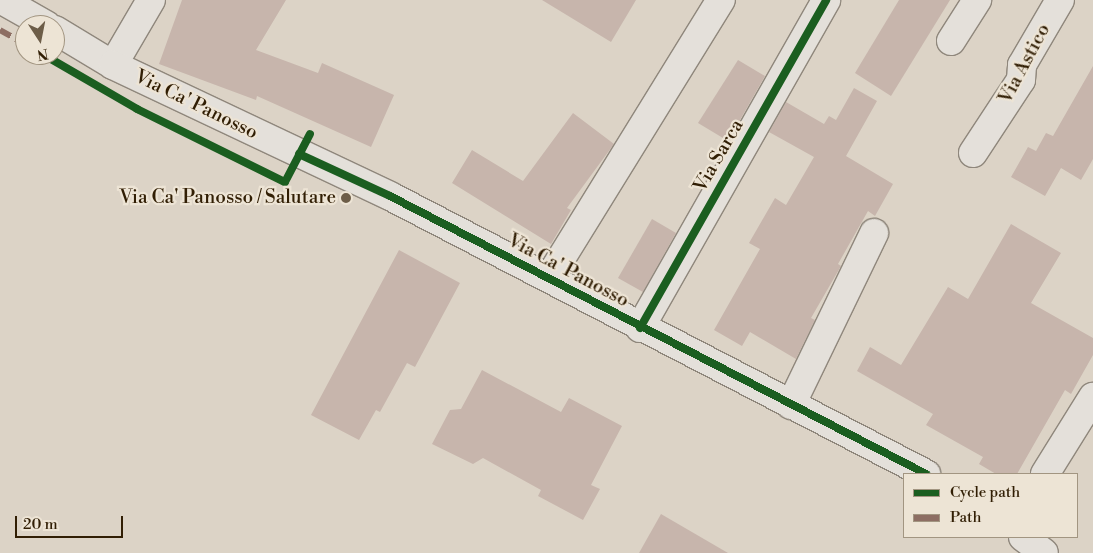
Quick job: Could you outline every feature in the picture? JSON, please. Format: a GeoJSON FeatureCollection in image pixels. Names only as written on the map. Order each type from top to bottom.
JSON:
{"type":"FeatureCollection","features":[{"type":"Feature","properties":{"kind":"street"},"geometry":{"type":"LineString","coordinates":[[2,0],[28,15]]}},
{"type":"Feature","properties":{"kind":"street","name":"Via Ca' Panosso"},"geometry":{"type":"LineString","coordinates":[[113,65],[151,0]]}},
{"type":"Feature","properties":{"kind":"street","name":"Via Ca' Panosso"},"geometry":{"type":"LineString","coordinates":[[549,278],[721,0]]}},
{"type":"Feature","properties":{"kind":"street","name":"Via Sarca"},"geometry":{"type":"LineString","coordinates":[[640,328],[826,0]]}},
{"type":"Feature","properties":{"kind":"street"},"geometry":{"type":"LineString","coordinates":[[952,41],[977,0]]}},
{"type":"Feature","properties":{"kind":"street","name":"Via Astico"},"geometry":{"type":"LineString","coordinates":[[973,153],[1021,80],[1022,65],[1060,0]]}},
{"type":"Feature","properties":{"kind":"street","name":"Via Ca' Panosso"},"geometry":{"type":"LineString","coordinates":[[65,36],[113,65],[390,196],[549,278],[640,328],[924,473]]}},
{"type":"Feature","properties":{"kind":"street"},"geometry":{"type":"LineString","coordinates":[[791,405],[874,233]]}},
{"type":"Feature","properties":{"kind":"street"},"geometry":{"type":"LineString","coordinates":[[1046,473],[1093,397]]}},
{"type":"Feature","properties":{"kind":"street"},"geometry":{"type":"LineString","coordinates":[[1024,538],[1044,553]]}},
{"type":"Feature","properties":{"kind":"building"},"geometry":{"type":"Polygon","coordinates":[[[182,0],[286,0],[256,50],[318,73],[322,63],[394,95],[371,147],[257,96],[256,100],[159,64],[182,0]]]}},
{"type":"Feature","properties":{"kind":"building"},"geometry":{"type":"Polygon","coordinates":[[[542,0],[636,0],[611,42],[542,0]]]}},
{"type":"Feature","properties":{"kind":"building"},"geometry":{"type":"Polygon","coordinates":[[[899,0],[950,0],[891,96],[855,73],[899,0]]]}},
{"type":"Feature","properties":{"kind":"building"},"geometry":{"type":"Polygon","coordinates":[[[738,60],[765,76],[728,141],[698,123],[738,60]]]}},
{"type":"Feature","properties":{"kind":"building"},"geometry":{"type":"Polygon","coordinates":[[[1093,66],[1093,159],[1081,180],[1061,168],[1045,196],[1011,177],[1028,147],[1036,151],[1046,133],[1053,136],[1093,66]]]}},
{"type":"Feature","properties":{"kind":"building"},"geometry":{"type":"Polygon","coordinates":[[[854,88],[877,101],[846,156],[893,184],[875,216],[868,211],[838,264],[841,266],[811,318],[815,320],[796,359],[750,332],[742,346],[714,330],[760,249],[749,243],[775,198],[786,205],[814,157],[769,132],[786,102],[824,124],[829,116],[836,120],[854,88]]]}},
{"type":"Feature","properties":{"kind":"building"},"geometry":{"type":"Polygon","coordinates":[[[573,113],[614,144],[567,208],[571,210],[551,244],[452,183],[472,150],[523,181],[573,113]]]}},
{"type":"Feature","properties":{"kind":"building"},"geometry":{"type":"Polygon","coordinates":[[[652,219],[676,233],[643,292],[618,278],[652,219]]]}},
{"type":"Feature","properties":{"kind":"building"},"geometry":{"type":"Polygon","coordinates":[[[1011,224],[1061,253],[1031,303],[1093,338],[1093,355],[1071,394],[1065,390],[1018,473],[994,473],[979,464],[983,457],[926,425],[933,414],[857,371],[870,347],[901,365],[948,287],[968,299],[1011,224]]]}},
{"type":"Feature","properties":{"kind":"building"},"geometry":{"type":"Polygon","coordinates":[[[399,250],[460,283],[415,367],[407,363],[380,412],[376,410],[359,440],[311,415],[399,250]]]}},
{"type":"Feature","properties":{"kind":"building"},"geometry":{"type":"Polygon","coordinates":[[[482,370],[561,412],[569,398],[622,426],[591,485],[600,489],[583,520],[538,496],[541,490],[483,458],[473,464],[432,444],[450,410],[461,409],[482,370]]]}},
{"type":"Feature","properties":{"kind":"building"},"geometry":{"type":"Polygon","coordinates":[[[661,514],[728,553],[639,553],[661,514]]]}},
{"type":"Feature","properties":{"kind":"marked path"},"geometry":{"type":"LineString","coordinates":[[0,30],[15,38]]}},
{"type":"Feature","properties":{"kind":"cycle path"},"geometry":{"type":"LineString","coordinates":[[640,328],[826,0]]}},
{"type":"Feature","properties":{"kind":"cycle path"},"geometry":{"type":"LineString","coordinates":[[61,65],[137,109],[285,182],[310,134]]}},
{"type":"Feature","properties":{"kind":"cycle path"},"geometry":{"type":"LineString","coordinates":[[299,154],[390,196],[924,473]]}},
{"type":"Feature","properties":{"kind":"place","name":"Via Ca' Panosso / Salutare"},"geometry":{"type":"Point","coordinates":[346,198]}}]}
